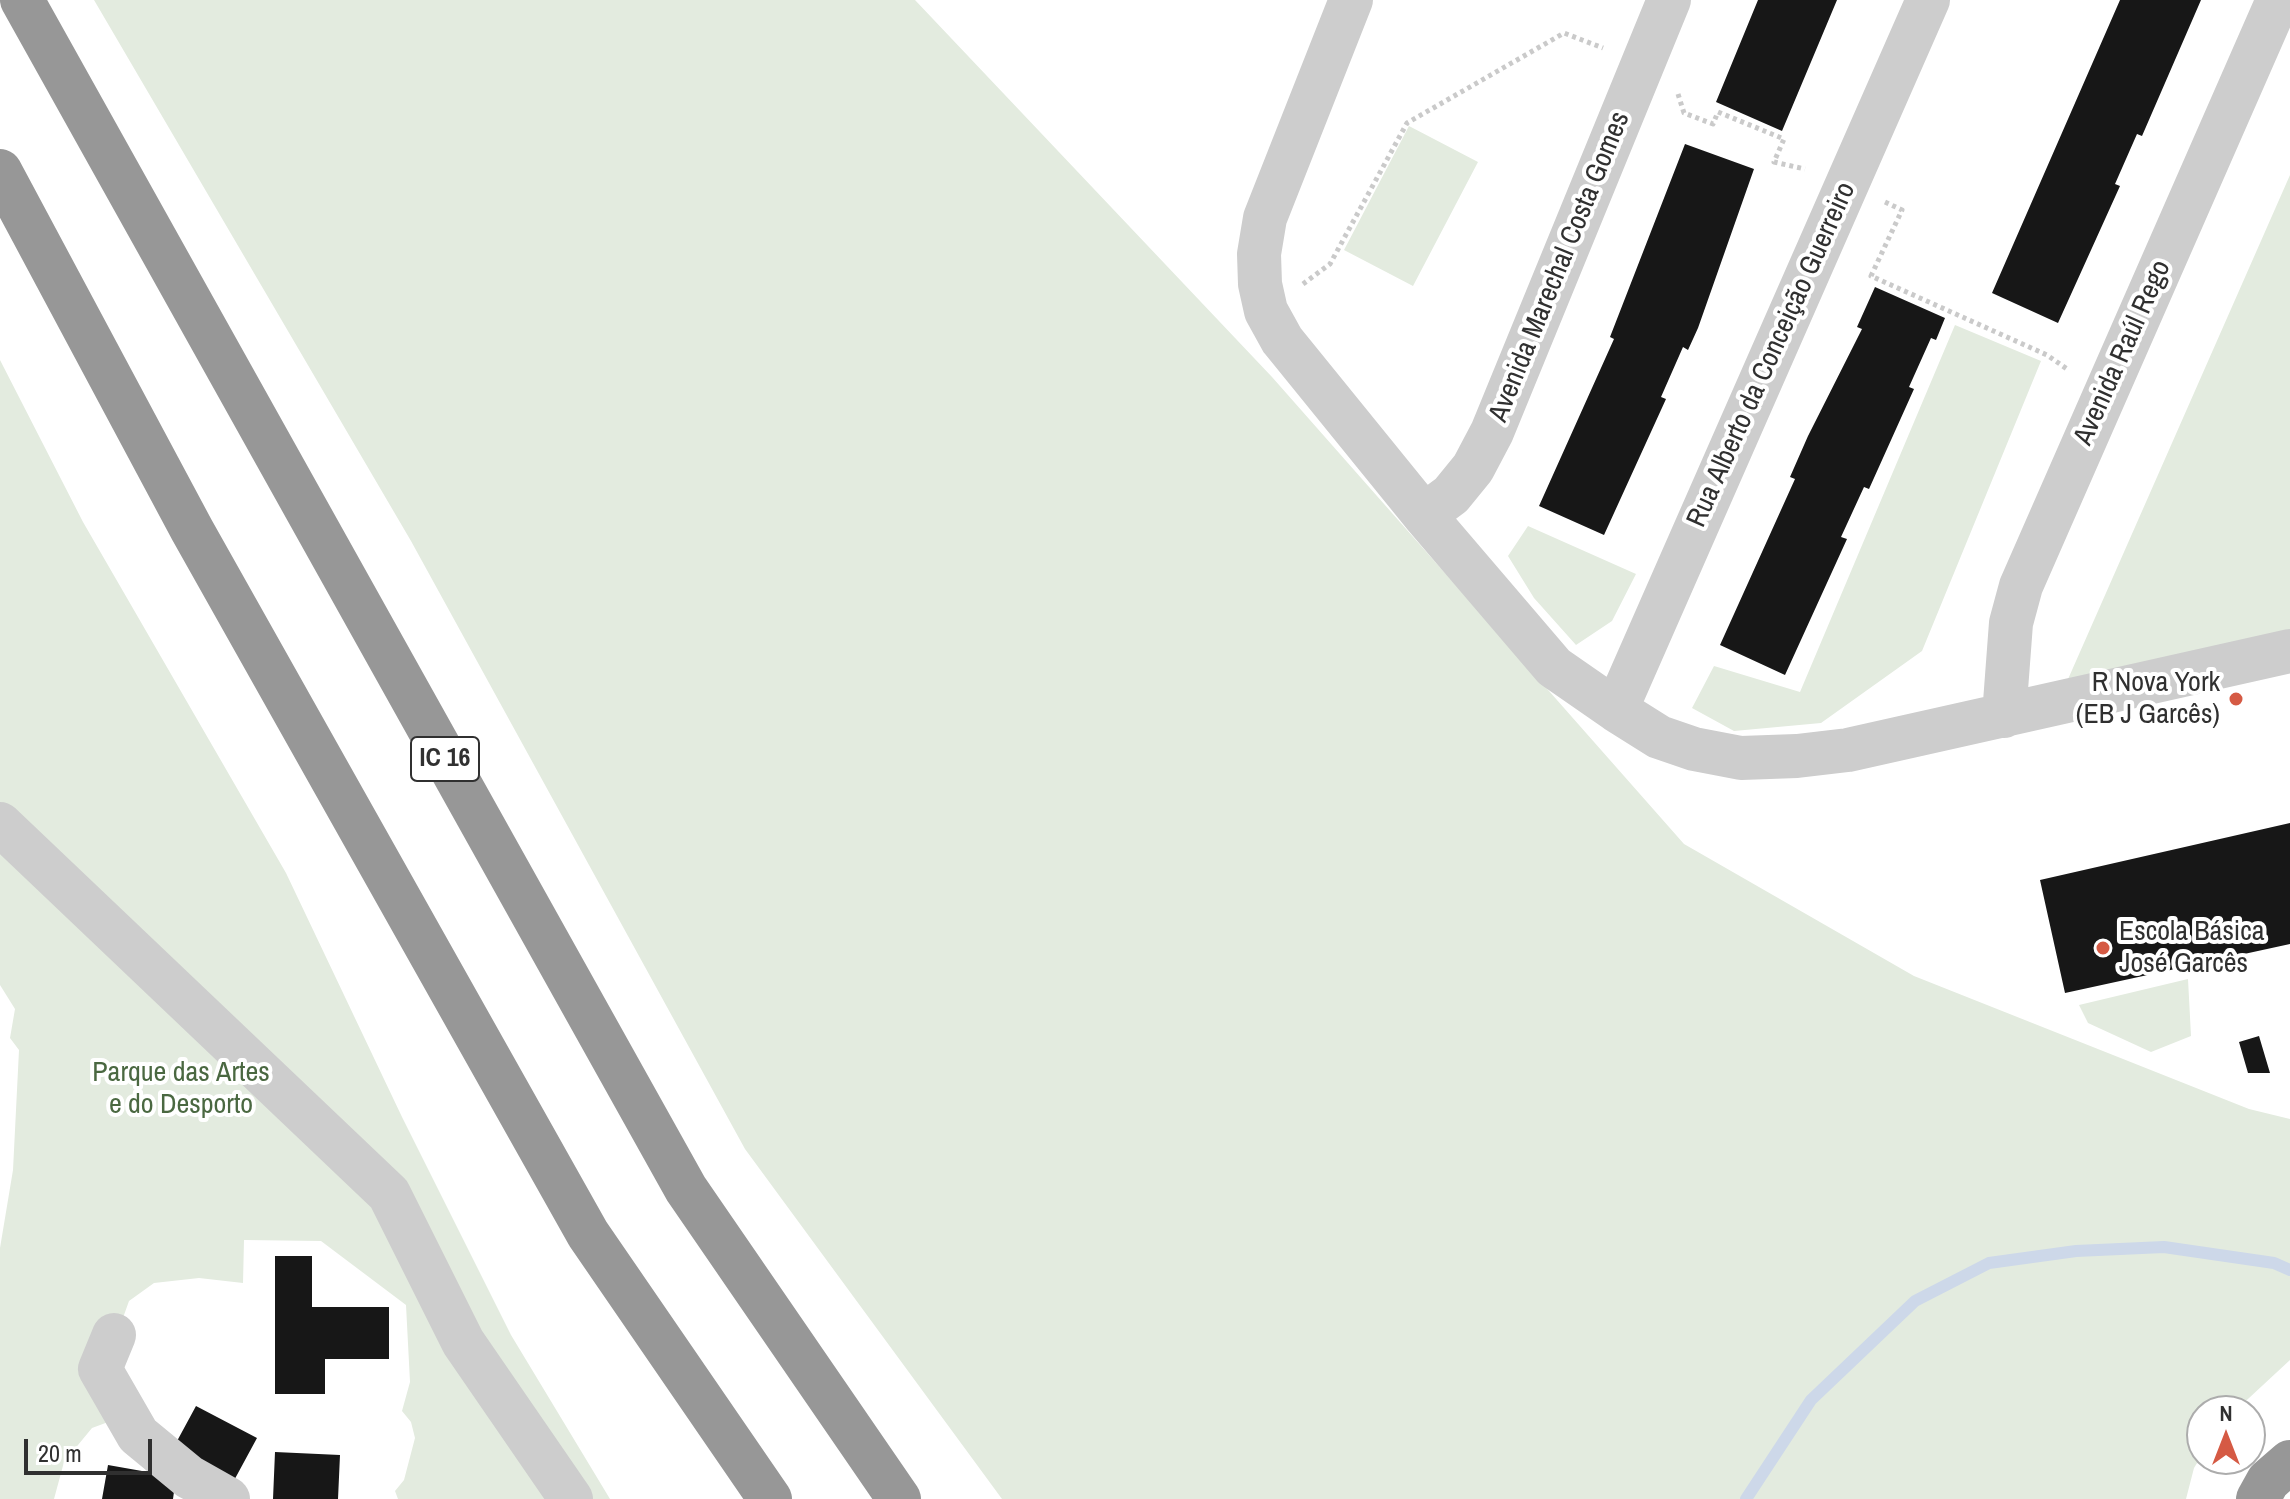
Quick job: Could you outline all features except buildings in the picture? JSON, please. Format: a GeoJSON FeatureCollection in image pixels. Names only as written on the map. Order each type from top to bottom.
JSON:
{"type":"FeatureCollection","features":[{"type":"Feature","properties":{"kind":"highway","name":"IC 16"},"geometry":{"type":"LineString","coordinates":[[22,0],[686,1189],[899,1499]]}},
{"type":"Feature","properties":{"kind":"highway"},"geometry":{"type":"LineString","coordinates":[[0,171],[192,530],[588,1234],[770,1499]]}},
{"type":"Feature","properties":{"kind":"highway"},"geometry":{"type":"LineString","coordinates":[[2258,1499],[2268,1481],[2290,1462]]}},
{"type":"Feature","properties":{"kind":"street"},"geometry":{"type":"LineString","coordinates":[[1351,0],[1265,218],[1259,254],[1260,284],[1266,311],[1282,340],[1424,515],[1554,667],[1616,710],[1659,737],[1694,749],[1741,758],[1848,750],[2290,651]]}},
{"type":"Feature","properties":{"kind":"street","name":"Avenida Marechal Costa Gomes"},"geometry":{"type":"LineString","coordinates":[[1424,515],[1451,495],[1473,468],[1492,432],[1669,0]]}},
{"type":"Feature","properties":{"kind":"street","name":"Rua Alberto da Conceição Guerreiro"},"geometry":{"type":"LineString","coordinates":[[1616,710],[1928,0]]}},
{"type":"Feature","properties":{"kind":"street","name":"Avenida Raúl Rego"},"geometry":{"type":"LineString","coordinates":[[2004,716],[2009,638],[2021,586],[2278,0]]}},
{"type":"Feature","properties":{"kind":"street"},"geometry":{"type":"LineString","coordinates":[[0,824],[389,1194],[463,1342],[571,1499]]}},
{"type":"Feature","properties":{"kind":"street"},"geometry":{"type":"LineString","coordinates":[[114,1335],[100,1369],[138,1435],[189,1477],[246,1495]]}},
{"type":"Feature","properties":{"kind":"path"},"geometry":{"type":"LineString","coordinates":[[1266,311],[1330,264],[1407,123],[1564,33],[1672,75],[1684,113],[1713,124],[1718,112],[1784,139],[1774,162]]}},
{"type":"Feature","properties":{"kind":"path"},"geometry":{"type":"LineString","coordinates":[[1956,315],[2047,355]]}},
{"type":"Feature","properties":{"kind":"green space"},"geometry":{"type":"Polygon","coordinates":[[[94,0],[915,0],[1272,377],[1684,844],[1914,976],[2249,1109],[2290,1119],[2290,1360],[2252,1395],[2186,1395],[2186,1475],[2192,1475],[2186,1499],[1002,1499],[745,1149],[411,541],[94,0]]]}},
{"type":"Feature","properties":{"kind":"green space"},"geometry":{"type":"Polygon","coordinates":[[[1409,126],[1478,162],[1413,286],[1344,250],[1409,126]]]}},
{"type":"Feature","properties":{"kind":"green space"},"geometry":{"type":"Polygon","coordinates":[[[2290,175],[2290,632],[2065,686],[2290,175]]]}},
{"type":"Feature","properties":{"kind":"green space"},"geometry":{"type":"Polygon","coordinates":[[[1955,325],[2041,361],[1922,651],[1821,723],[1734,731],[1692,708],[1714,666],[1800,692],[1955,325]]]}},
{"type":"Feature","properties":{"kind":"green space","name":"Parque das Artes e do Desporto"},"geometry":{"type":"Polygon","coordinates":[[[0,360],[83,522],[286,873],[402,1117],[511,1335],[610,1499],[398,1499],[395,1491],[404,1480],[415,1438],[411,1422],[402,1411],[410,1382],[406,1305],[321,1241],[244,1240],[243,1283],[199,1278],[154,1283],[129,1301],[119,1329],[130,1408],[119,1418],[92,1428],[64,1462],[54,1499],[0,1499],[0,1248],[13,1170],[19,1050],[10,1038],[15,1009],[0,985],[0,360]]]}},
{"type":"Feature","properties":{"kind":"green space"},"geometry":{"type":"Polygon","coordinates":[[[1528,526],[1636,574],[1612,621],[1576,645],[1534,598],[1508,556],[1528,526]]]}},
{"type":"Feature","properties":{"kind":"green space"},"geometry":{"type":"Polygon","coordinates":[[[2188,979],[2191,1036],[2151,1052],[2088,1023],[2079,1005],[2188,979]]]}},
{"type":"Feature","properties":{"kind":"waterway"},"geometry":{"type":"LineString","coordinates":[[1746,1499],[1811,1400],[1915,1301],[1989,1263],[2076,1251],[2164,1247],[2274,1263],[2290,1270]]}},
{"type":"Feature","properties":{"kind":"place","name":"R Nova York (EB J Garcês)"},"geometry":{"type":"Point","coordinates":[2236,699]}},
{"type":"Feature","properties":{"kind":"place","name":"Escola Básica José Garcês"},"geometry":{"type":"Point","coordinates":[2103,948]}}]}
